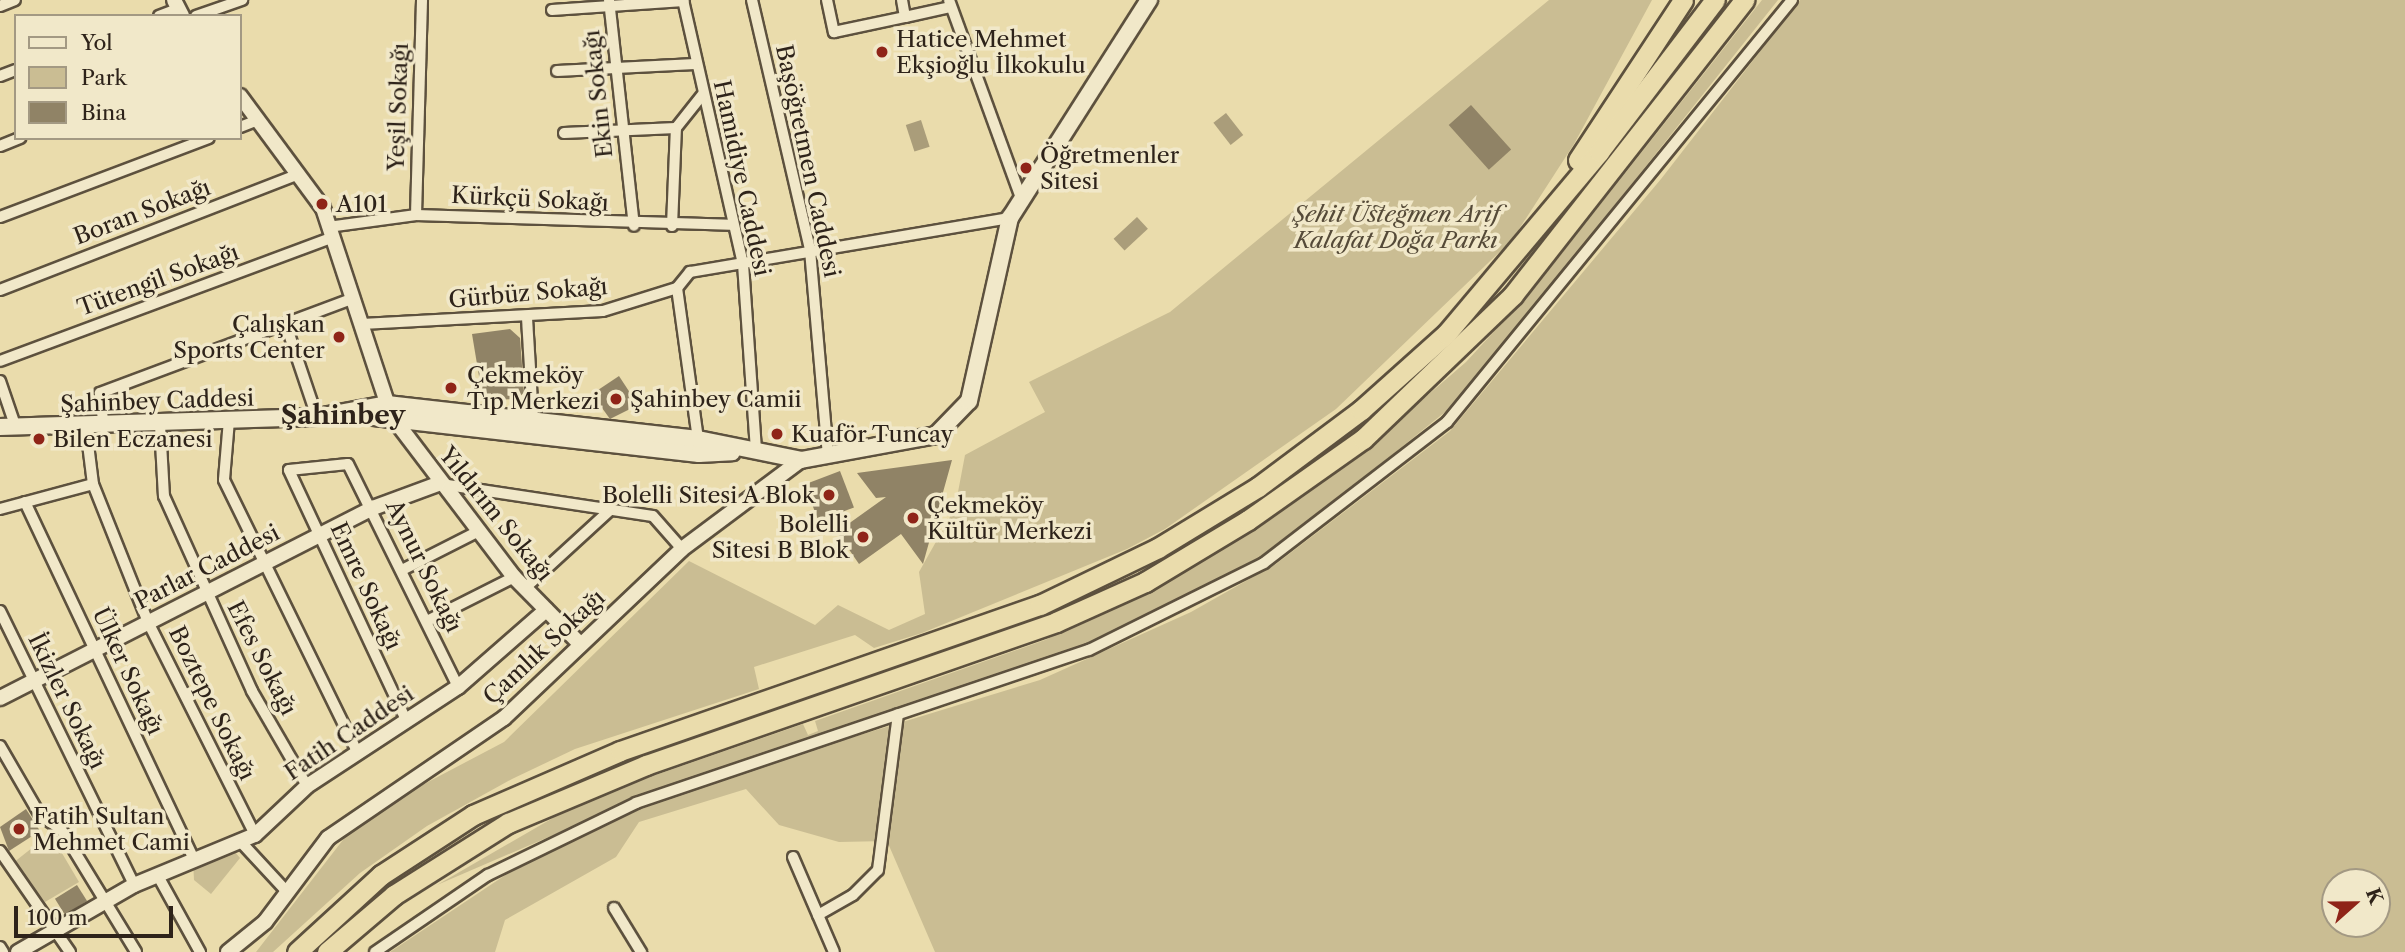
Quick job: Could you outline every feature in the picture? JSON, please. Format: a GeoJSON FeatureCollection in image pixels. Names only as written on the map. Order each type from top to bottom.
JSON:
{"type":"FeatureCollection","features":[{"type":"Feature","properties":{"kind":"highway"},"geometry":{"type":"LineString","coordinates":[[1531,234],[1683,0]]}},
{"type":"Feature","properties":{"kind":"highway"},"geometry":{"type":"LineString","coordinates":[[297,952],[381,875],[473,815],[554,776],[1005,618],[1158,548],[1258,487],[1361,410],[1446,334],[1531,234],[1715,0]]}},
{"type":"Feature","properties":{"kind":"highway"},"geometry":{"type":"LineString","coordinates":[[327,952],[394,895],[508,823],[646,765],[1056,622],[1144,582],[1258,514],[1363,439],[1513,295],[1744,0]]}},
{"type":"Feature","properties":{"kind":"main road"},"geometry":{"type":"LineString","coordinates":[[1010,218],[1149,0]]}},
{"type":"Feature","properties":{"kind":"main road","name":"Şahinbey Caddesi"},"geometry":{"type":"LineString","coordinates":[[8,427],[104,428],[317,417],[389,409],[533,418],[698,439],[801,460],[936,435],[969,401],[1010,218]]}},
{"type":"Feature","properties":{"kind":"main road"},"geometry":{"type":"LineString","coordinates":[[389,409],[699,454],[756,451]]}},
{"type":"Feature","properties":{"kind":"main road"},"geometry":{"type":"LineString","coordinates":[[0,438],[8,427]]}},
{"type":"Feature","properties":{"kind":"street"},"geometry":{"type":"LineString","coordinates":[[0,6],[15,0]]}},
{"type":"Feature","properties":{"kind":"street"},"geometry":{"type":"LineString","coordinates":[[202,14],[242,0]]}},
{"type":"Feature","properties":{"kind":"street","name":"Yeşil Sokağı"},"geometry":{"type":"LineString","coordinates":[[416,215],[422,0]]}},
{"type":"Feature","properties":{"kind":"street"},"geometry":{"type":"LineString","coordinates":[[552,10],[609,3],[684,0]]}},
{"type":"Feature","properties":{"kind":"street","name":"Hamidiye Caddesi"},"geometry":{"type":"LineString","coordinates":[[684,0],[730,225],[743,264],[756,451]]}},
{"type":"Feature","properties":{"kind":"street","name":"Başöğretmen Caddesi"},"geometry":{"type":"LineString","coordinates":[[751,0],[810,250],[828,456]]}},
{"type":"Feature","properties":{"kind":"street"},"geometry":{"type":"LineString","coordinates":[[827,0],[834,32],[905,17],[950,3],[1021,198]]}},
{"type":"Feature","properties":{"kind":"street"},"geometry":{"type":"LineString","coordinates":[[901,0],[905,17]]}},
{"type":"Feature","properties":{"kind":"street"},"geometry":{"type":"LineString","coordinates":[[375,952],[476,882],[582,827],[709,776],[1089,650],[1229,584],[1293,542],[1447,422],[1792,0]]}},
{"type":"Feature","properties":{"kind":"street","name":"Ekin Sokağı"},"geometry":{"type":"LineString","coordinates":[[609,3],[634,226]]}},
{"type":"Feature","properties":{"kind":"street"},"geometry":{"type":"LineString","coordinates":[[557,71],[695,64]]}},
{"type":"Feature","properties":{"kind":"street"},"geometry":{"type":"LineString","coordinates":[[672,226],[676,128],[703,94]]}},
{"type":"Feature","properties":{"kind":"street","name":"Yıldırım Sokağı"},"geometry":{"type":"LineString","coordinates":[[242,99],[323,208],[389,409],[438,484],[514,577],[580,645]]}},
{"type":"Feature","properties":{"kind":"street"},"geometry":{"type":"LineString","coordinates":[[242,126],[258,120]]}},
{"type":"Feature","properties":{"kind":"street"},"geometry":{"type":"LineString","coordinates":[[564,132],[623,127],[676,128]]}},
{"type":"Feature","properties":{"kind":"street"},"geometry":{"type":"LineString","coordinates":[[0,217],[204,140]]}},
{"type":"Feature","properties":{"kind":"street","name":"Boran Sokağı"},"geometry":{"type":"LineString","coordinates":[[0,290],[299,174]]}},
{"type":"Feature","properties":{"kind":"street","name":"Kürkçü Sokağı"},"geometry":{"type":"LineString","coordinates":[[329,233],[416,215],[634,226],[730,225]]}},
{"type":"Feature","properties":{"kind":"street","name":"Gürbüz Sokağı"},"geometry":{"type":"LineString","coordinates":[[362,324],[527,318],[603,312],[677,288],[690,272],[1010,218]]}},
{"type":"Feature","properties":{"kind":"street","name":"Tütengil Sokağı"},"geometry":{"type":"LineString","coordinates":[[0,361],[329,233]]}},
{"type":"Feature","properties":{"kind":"street"},"geometry":{"type":"LineString","coordinates":[[677,288],[698,439]]}},
{"type":"Feature","properties":{"kind":"street"},"geometry":{"type":"LineString","coordinates":[[104,428],[100,393],[352,299]]}},
{"type":"Feature","properties":{"kind":"street"},"geometry":{"type":"LineString","coordinates":[[527,318],[533,418]]}},
{"type":"Feature","properties":{"kind":"street"},"geometry":{"type":"LineString","coordinates":[[286,325],[317,417]]}},
{"type":"Feature","properties":{"kind":"street"},"geometry":{"type":"LineString","coordinates":[[0,381],[8,427]]}},
{"type":"Feature","properties":{"kind":"street"},"geometry":{"type":"LineString","coordinates":[[229,421],[224,480],[262,565],[358,754]]}},
{"type":"Feature","properties":{"kind":"street","name":"Efes Sokağı"},"geometry":{"type":"LineString","coordinates":[[160,425],[164,496],[252,691],[307,786]]}},
{"type":"Feature","properties":{"kind":"street","name":"Boztepe Sokağı"},"geometry":{"type":"LineString","coordinates":[[86,428],[93,484],[148,622],[255,835]]}},
{"type":"Feature","properties":{"kind":"street","name":"Çamlık Sokağı"},"geometry":{"type":"LineString","coordinates":[[228,952],[265,922],[328,838],[504,718],[682,549],[801,460]]}},
{"type":"Feature","properties":{"kind":"street","name":"Aynur Sokağı"},"geometry":{"type":"LineString","coordinates":[[289,470],[348,464],[429,620],[458,687]]}},
{"type":"Feature","properties":{"kind":"street","name":"Emre Sokağı"},"geometry":{"type":"LineString","coordinates":[[289,470],[406,720]]}},
{"type":"Feature","properties":{"kind":"street"},"geometry":{"type":"LineString","coordinates":[[0,509],[93,484]]}},
{"type":"Feature","properties":{"kind":"street"},"geometry":{"type":"LineString","coordinates":[[438,484],[653,516],[682,549]]}},
{"type":"Feature","properties":{"kind":"street","name":"Parlar Caddesi"},"geometry":{"type":"LineString","coordinates":[[0,698],[373,508],[438,484]]}},
{"type":"Feature","properties":{"kind":"street","name":"Ülker Sokağı"},"geometry":{"type":"LineString","coordinates":[[25,502],[192,858]]}},
{"type":"Feature","properties":{"kind":"street"},"geometry":{"type":"LineString","coordinates":[[525,588],[609,511]]}},
{"type":"Feature","properties":{"kind":"street"},"geometry":{"type":"LineString","coordinates":[[402,570],[477,532]]}},
{"type":"Feature","properties":{"kind":"street"},"geometry":{"type":"LineString","coordinates":[[429,620],[514,577]]}},
{"type":"Feature","properties":{"kind":"street","name":"Fatih Caddesi"},"geometry":{"type":"LineString","coordinates":[[18,952],[134,885],[192,858],[255,835],[307,786],[458,687],[546,610]]}},
{"type":"Feature","properties":{"kind":"street","name":"İkizler Sokağı"},"geometry":{"type":"LineString","coordinates":[[0,611],[134,885]]}},
{"type":"Feature","properties":{"kind":"street"},"geometry":{"type":"LineString","coordinates":[[818,915],[853,895],[878,870],[898,714]]}},
{"type":"Feature","properties":{"kind":"street"},"geometry":{"type":"LineString","coordinates":[[0,746],[40,815],[61,829],[136,952]]}},
{"type":"Feature","properties":{"kind":"street"},"geometry":{"type":"LineString","coordinates":[[240,841],[287,892]]}},
{"type":"Feature","properties":{"kind":"street"},"geometry":{"type":"LineString","coordinates":[[0,851],[70,952]]}},
{"type":"Feature","properties":{"kind":"street"},"geometry":{"type":"LineString","coordinates":[[793,858],[834,952]]}},
{"type":"Feature","properties":{"kind":"street"},"geometry":{"type":"LineString","coordinates":[[158,876],[200,952]]}},
{"type":"Feature","properties":{"kind":"street"},"geometry":{"type":"LineString","coordinates":[[614,908],[641,952]]}},
{"type":"Feature","properties":{"kind":"street"},"geometry":{"type":"LineString","coordinates":[[0,947],[3,952]]}},
{"type":"Feature","properties":{"kind":"green space","name":"Şehit Üsteğmen Arif Kalafat Doğa Parkı"},"geometry":{"type":"Polygon","coordinates":[[[1549,0],[1652,0],[1574,144],[1512,240],[1336,409],[1165,529],[1127,549],[922,633],[874,648],[855,635],[754,667],[759,689],[575,749],[512,779],[427,826],[360,873],[273,952],[256,952],[346,836],[409,792],[504,742],[689,561],[815,625],[838,605],[889,630],[925,614],[919,572],[955,508],[965,455],[1045,412],[1029,382],[1170,312],[1549,0]]]}},
{"type":"Feature","properties":{"kind":"green space"},"geometry":{"type":"Polygon","coordinates":[[[1762,0],[1778,0],[1460,400],[1265,557],[1088,646],[665,787],[437,885],[558,815],[621,787],[803,724],[808,735],[818,731],[815,721],[1045,640],[1168,582],[1258,526],[1353,460],[1466,362],[1536,286],[1762,0]]]}},
{"type":"Feature","properties":{"kind":"green space"},"geometry":{"type":"Polygon","coordinates":[[[1800,0],[2405,0],[2405,952],[935,952],[887,841],[839,842],[779,825],[746,789],[639,822],[616,857],[505,920],[495,952],[390,952],[507,874],[602,824],[739,772],[1040,680],[1191,612],[1276,564],[1450,431],[1661,179],[1800,0]]]}},
{"type":"Feature","properties":{"kind":"green space"},"geometry":{"type":"Polygon","coordinates":[[[56,843],[79,882],[45,902],[13,863],[37,844],[56,843]]]}},
{"type":"Feature","properties":{"kind":"green space"},"geometry":{"type":"Polygon","coordinates":[[[230,846],[240,858],[211,894],[194,880],[193,860],[230,846]]]}},
{"type":"Feature","properties":{"kind":"shaded area"},"geometry":{"type":"Polygon","coordinates":[[[1226,113],[1243,135],[1231,145],[1213,123],[1226,113]]]}},
{"type":"Feature","properties":{"kind":"shaded area"},"geometry":{"type":"Polygon","coordinates":[[[921,120],[930,147],[914,152],[906,125],[921,120]]]}},
{"type":"Feature","properties":{"kind":"shaded area"},"geometry":{"type":"Polygon","coordinates":[[[1137,217],[1148,229],[1125,251],[1114,239],[1137,217]]]}},
{"type":"Feature","properties":{"kind":"building"},"geometry":{"type":"Polygon","coordinates":[[[1471,105],[1511,150],[1489,170],[1449,125],[1471,105]]]}},
{"type":"Feature","properties":{"kind":"building"},"geometry":{"type":"Polygon","coordinates":[[[510,329],[520,338],[524,393],[516,399],[483,400],[472,334],[510,329]]]}},
{"type":"Feature","properties":{"kind":"building","name":"Şahinbey Camii"},"geometry":{"type":"Polygon","coordinates":[[[619,376],[638,405],[610,419],[592,394],[619,376]]]}},
{"type":"Feature","properties":{"kind":"building","name":"Çekmeköy Kültür Merkezi"},"geometry":{"type":"Polygon","coordinates":[[[952,460],[923,564],[901,534],[859,564],[837,532],[886,497],[876,498],[857,473],[952,460]]]}},
{"type":"Feature","properties":{"kind":"building","name":"Bolelli Sitesi A Blok"},"geometry":{"type":"Polygon","coordinates":[[[840,471],[854,507],[819,521],[805,485],[840,471]]]}},
{"type":"Feature","properties":{"kind":"building","name":"Fatih Sultan Mehmet Cami"},"geometry":{"type":"Polygon","coordinates":[[[26,809],[40,831],[9,851],[0,827],[26,809]]]}},
{"type":"Feature","properties":{"kind":"building"},"geometry":{"type":"Polygon","coordinates":[[[77,885],[87,901],[65,915],[55,899],[77,885]]]}},
{"type":"Feature","properties":{"kind":"place","name":"Hatice Mehmet Ekşioğlu İlkokulu"},"geometry":{"type":"Point","coordinates":[882,52]}},
{"type":"Feature","properties":{"kind":"place","name":"Öğretmenler Sitesi"},"geometry":{"type":"Point","coordinates":[1026,168]}},
{"type":"Feature","properties":{"kind":"place","name":"A101"},"geometry":{"type":"Point","coordinates":[322,204]}},
{"type":"Feature","properties":{"kind":"place","name":"Çalışkan Sports Center"},"geometry":{"type":"Point","coordinates":[339,337]}},
{"type":"Feature","properties":{"kind":"place","name":"Çekmeköy Tıp Merkezi"},"geometry":{"type":"Point","coordinates":[451,388]}},
{"type":"Feature","properties":{"kind":"place","name":"Şahinbey Camii"},"geometry":{"type":"Point","coordinates":[616,399]}},
{"type":"Feature","properties":{"kind":"place","name":"Kuaför Tuncay"},"geometry":{"type":"Point","coordinates":[777,434]}},
{"type":"Feature","properties":{"kind":"place","name":"Bilen Eczanesi"},"geometry":{"type":"Point","coordinates":[39,439]}},
{"type":"Feature","properties":{"kind":"place","name":"Bolelli Sitesi A Blok"},"geometry":{"type":"Point","coordinates":[829,495]}},
{"type":"Feature","properties":{"kind":"place","name":"Çekmeköy Kültür Merkezi"},"geometry":{"type":"Point","coordinates":[913,518]}},
{"type":"Feature","properties":{"kind":"place","name":"Bolelli Sitesi B Blok"},"geometry":{"type":"Point","coordinates":[863,537]}},
{"type":"Feature","properties":{"kind":"place","name":"Fatih Sultan Mehmet Cami"},"geometry":{"type":"Point","coordinates":[19,829]}},
{"type":"Feature","properties":{"kind":"district","name":"Şahinbey"},"geometry":{"type":"Point","coordinates":[343,416]}}]}
